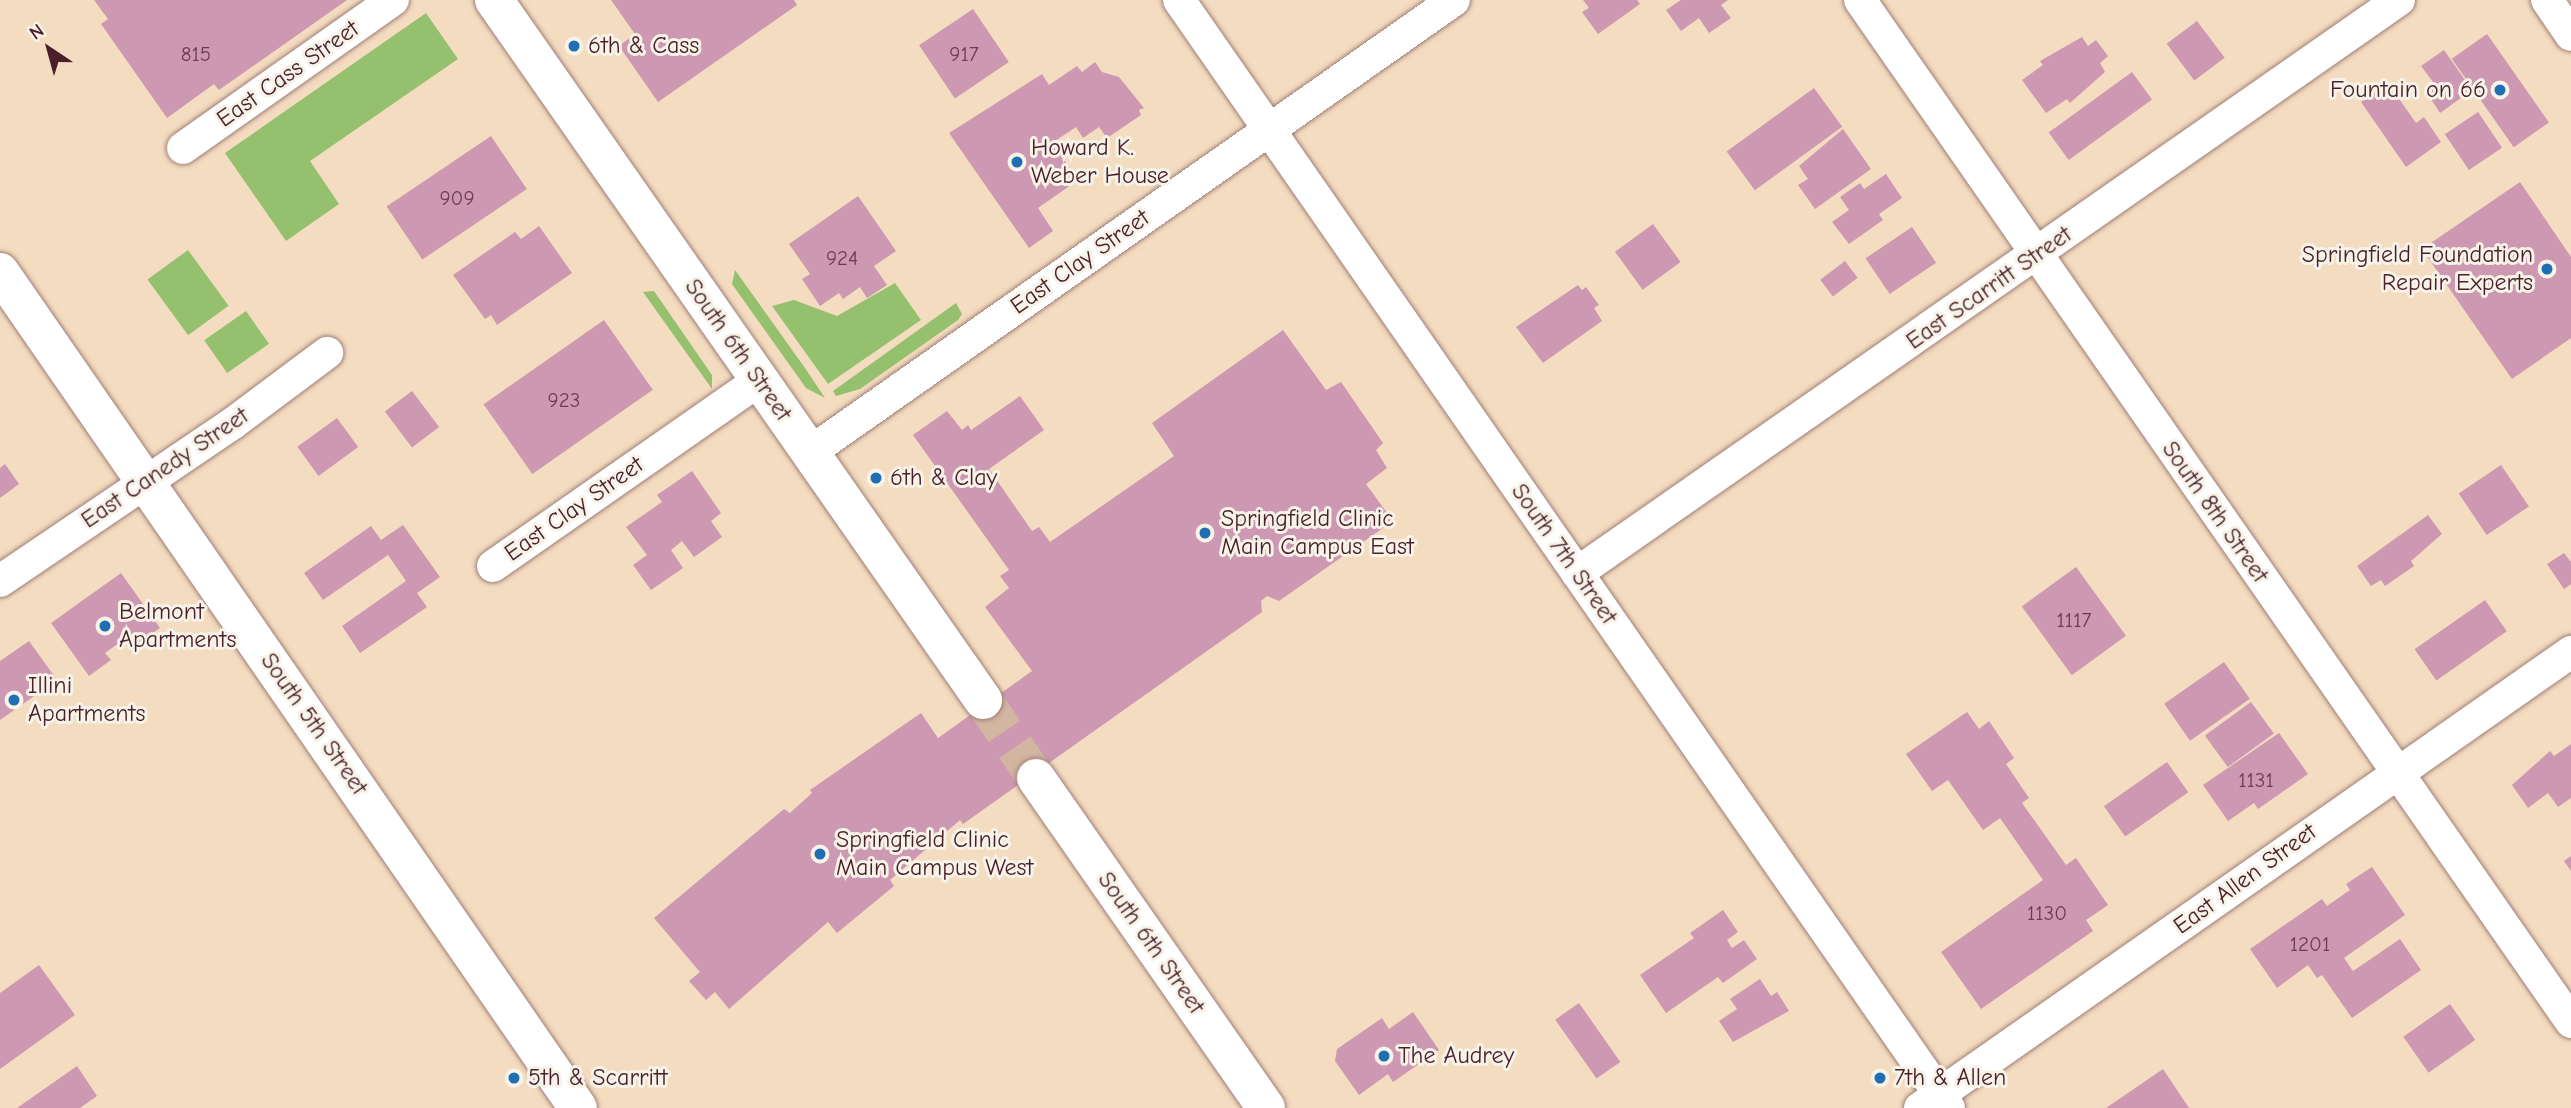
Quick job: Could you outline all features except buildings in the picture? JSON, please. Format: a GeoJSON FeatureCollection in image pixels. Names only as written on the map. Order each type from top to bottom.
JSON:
{"type":"FeatureCollection","features":[{"type":"Feature","properties":{"kind":"main road","name":"South 6th Street"},"geometry":{"type":"LineString","coordinates":[[494,0],[982,700]]}},
{"type":"Feature","properties":{"kind":"main road","name":"South 5th Street"},"geometry":{"type":"LineString","coordinates":[[0,272],[578,1108]]}},
{"type":"Feature","properties":{"kind":"main road","name":"South 6th Street"},"geometry":{"type":"LineString","coordinates":[[1036,778],[1266,1108]]}},
{"type":"Feature","properties":{"kind":"street","name":"East Cass Street"},"geometry":{"type":"LineString","coordinates":[[183,148],[393,0]]}},
{"type":"Feature","properties":{"kind":"street","name":"South 7th Street"},"geometry":{"type":"LineString","coordinates":[[1179,0],[1577,573],[1936,1103]]}},
{"type":"Feature","properties":{"kind":"street","name":"East Clay Street"},"geometry":{"type":"LineString","coordinates":[[809,453],[1454,0]]}},
{"type":"Feature","properties":{"kind":"street","name":"South 8th Street"},"geometry":{"type":"LineString","coordinates":[[1860,0],[2571,1023]]}},
{"type":"Feature","properties":{"kind":"street","name":"East Scarritt Street"},"geometry":{"type":"LineString","coordinates":[[1577,573],[2037,255],[2399,0]]}},
{"type":"Feature","properties":{"kind":"street"},"geometry":{"type":"LineString","coordinates":[[2547,0],[2571,35]]}},
{"type":"Feature","properties":{"kind":"street","name":"East Canedy Street"},"geometry":{"type":"LineString","coordinates":[[0,581],[327,353]]}},
{"type":"Feature","properties":{"kind":"street","name":"East Clay Street"},"geometry":{"type":"LineString","coordinates":[[493,566],[758,381]]}},
{"type":"Feature","properties":{"kind":"street","name":"East Allen Street"},"geometry":{"type":"LineString","coordinates":[[1936,1103],[2396,771],[2571,652]]}},
{"type":"Feature","properties":{"kind":"green space"},"geometry":{"type":"Polygon","coordinates":[[[426,13],[458,59],[310,161],[339,204],[286,241],[225,153],[426,13]]]}},
{"type":"Feature","properties":{"kind":"green space"},"geometry":{"type":"Polygon","coordinates":[[[188,250],[229,306],[188,335],[148,279],[188,250]]]}},
{"type":"Feature","properties":{"kind":"green space"},"geometry":{"type":"Polygon","coordinates":[[[735,270],[825,398],[806,388],[732,284],[735,270]]]}},
{"type":"Feature","properties":{"kind":"green space"},"geometry":{"type":"Polygon","coordinates":[[[895,283],[921,320],[828,384],[772,306],[794,300],[837,316],[895,283]]]}},
{"type":"Feature","properties":{"kind":"green space"},"geometry":{"type":"Polygon","coordinates":[[[654,291],[712,375],[712,389],[643,292],[654,291]]]}},
{"type":"Feature","properties":{"kind":"green space"},"geometry":{"type":"Polygon","coordinates":[[[956,303],[962,314],[958,320],[860,389],[836,396],[833,391],[956,303]]]}},
{"type":"Feature","properties":{"kind":"green space"},"geometry":{"type":"Polygon","coordinates":[[[246,311],[269,344],[227,373],[204,340],[246,311]]]}},
{"type":"Feature","properties":{"kind":"tunnel"},"geometry":{"type":"LineString","coordinates":[[983,700],[1036,778]]}},
{"type":"Feature","properties":{"kind":"place","name":"6th & Cass"},"geometry":{"type":"Point","coordinates":[574,46]}},
{"type":"Feature","properties":{"kind":"place","name":"Fountain on 66"},"geometry":{"type":"Point","coordinates":[2500,90]}},
{"type":"Feature","properties":{"kind":"place","name":"Howard K. Weber House"},"geometry":{"type":"Point","coordinates":[1017,162]}},
{"type":"Feature","properties":{"kind":"place","name":"Springfield Foundation Repair Experts"},"geometry":{"type":"Point","coordinates":[2547,269]}},
{"type":"Feature","properties":{"kind":"place","name":"6th & Clay"},"geometry":{"type":"Point","coordinates":[876,478]}},
{"type":"Feature","properties":{"kind":"place","name":"Springfield Clinic Main Campus East"},"geometry":{"type":"Point","coordinates":[1205,533]}},
{"type":"Feature","properties":{"kind":"place","name":"Belmont Apartments"},"geometry":{"type":"Point","coordinates":[105,626]}},
{"type":"Feature","properties":{"kind":"place","name":"Illini Apartments"},"geometry":{"type":"Point","coordinates":[14,700]}},
{"type":"Feature","properties":{"kind":"place","name":"Springfield Clinic Main Campus West"},"geometry":{"type":"Point","coordinates":[820,854]}},
{"type":"Feature","properties":{"kind":"place","name":"The Audrey"},"geometry":{"type":"Point","coordinates":[1384,1056]}},
{"type":"Feature","properties":{"kind":"place","name":"5th & Scarritt"},"geometry":{"type":"Point","coordinates":[514,1078]}},
{"type":"Feature","properties":{"kind":"place","name":"7th & Allen"},"geometry":{"type":"Point","coordinates":[1880,1078]}}]}
